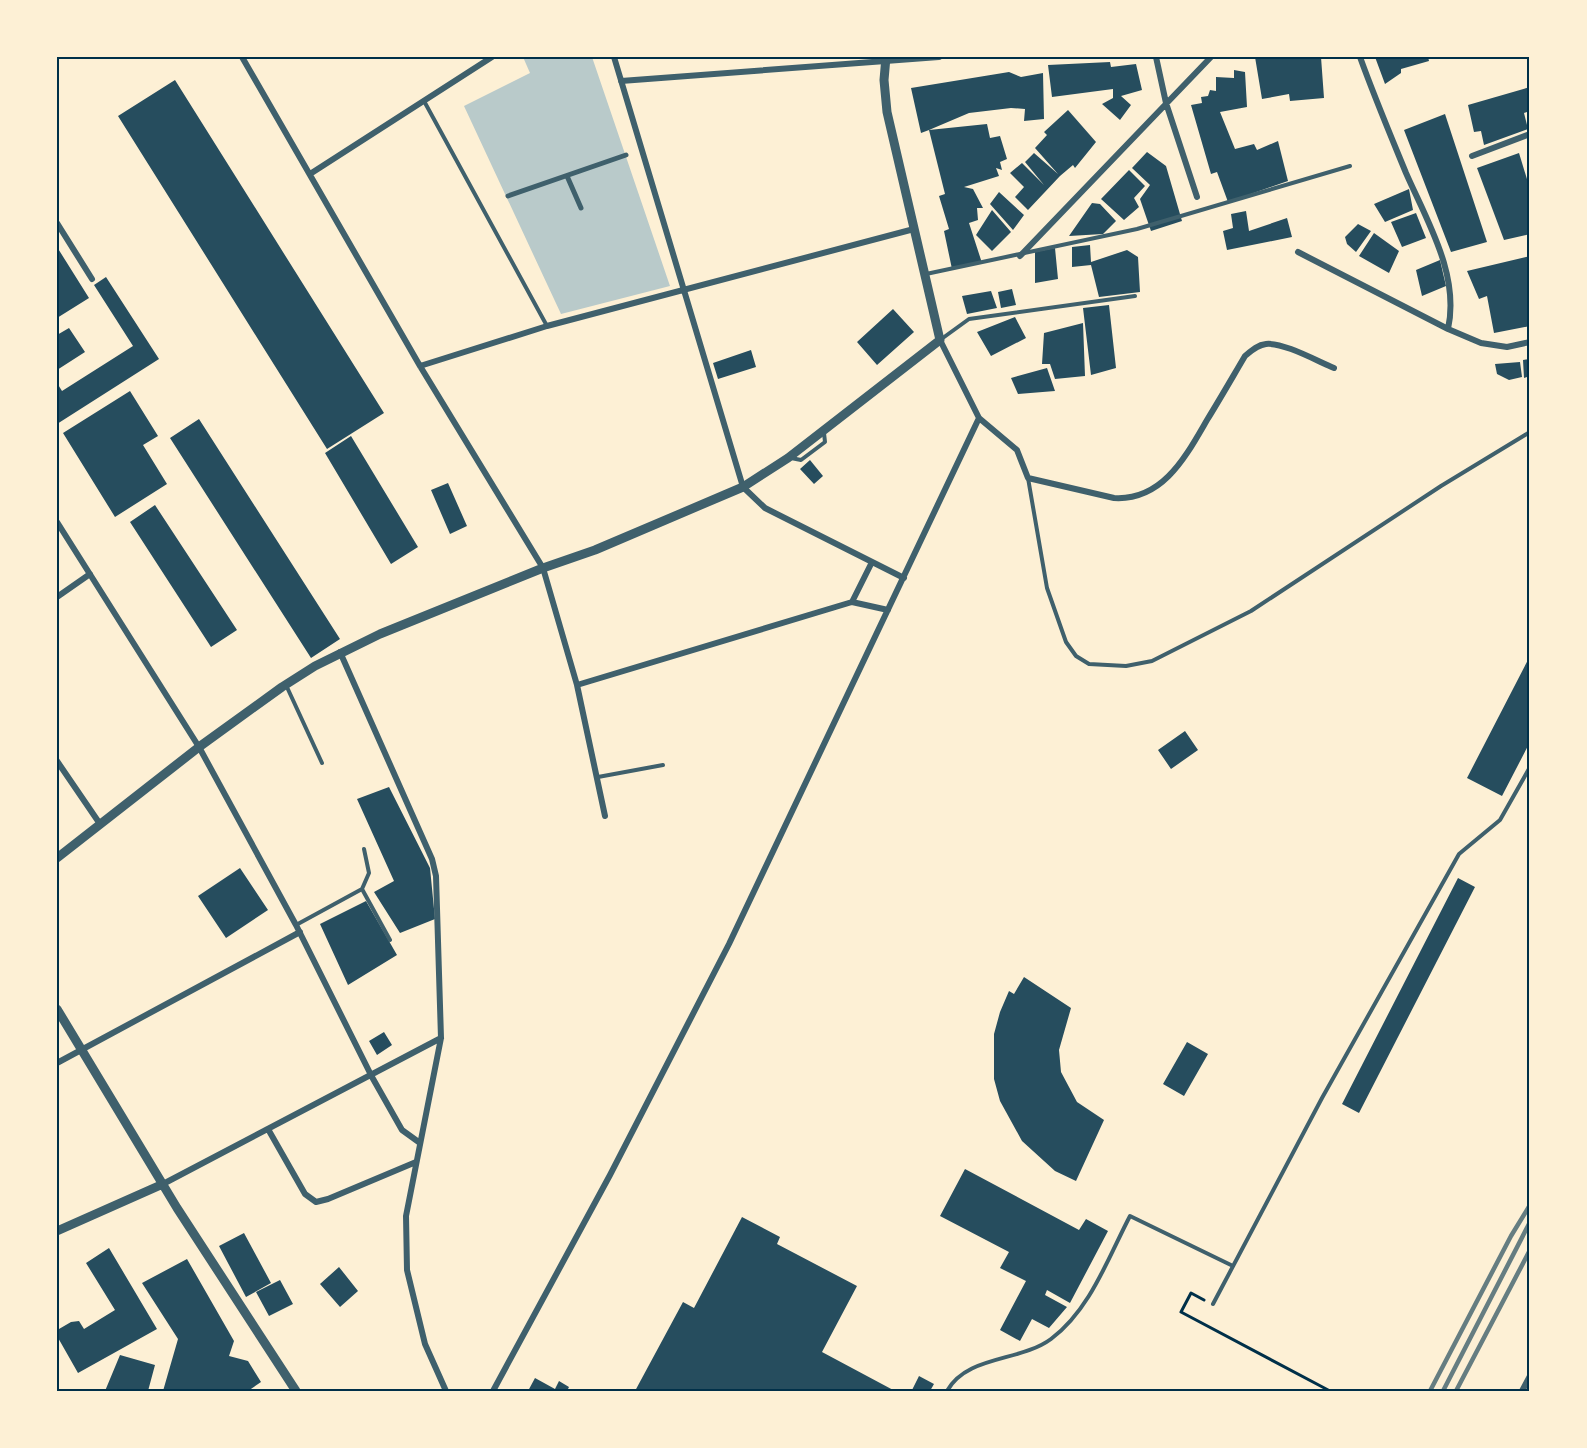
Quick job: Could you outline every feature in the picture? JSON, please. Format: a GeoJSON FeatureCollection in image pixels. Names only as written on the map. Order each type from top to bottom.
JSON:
{"type":"FeatureCollection","features":[{"type":"Feature","properties":{"kind":"street"},"geometry":{"type":"LineString","coordinates":[[242,57],[420,366],[543,568],[577,685],[605,816]]}},
{"type":"Feature","properties":{"kind":"street"},"geometry":{"type":"LineString","coordinates":[[310,174],[492,57]]}},
{"type":"Feature","properties":{"kind":"street"},"geometry":{"type":"LineString","coordinates":[[614,57],[682,291],[743,487],[765,508],[871,564],[904,578]]}},
{"type":"Feature","properties":{"kind":"street"},"geometry":{"type":"LineString","coordinates":[[621,81],[886,59],[939,57]]}},
{"type":"Feature","properties":{"kind":"street"},"geometry":{"type":"LineString","coordinates":[[1156,57],[1166,103],[1197,197]]}},
{"type":"Feature","properties":{"kind":"street"},"geometry":{"type":"LineString","coordinates":[[1020,255],[1211,57]]}},
{"type":"Feature","properties":{"kind":"street"},"geometry":{"type":"LineString","coordinates":[[1360,57],[1378,108],[1444,261],[1451,294],[1448,329]]}},
{"type":"Feature","properties":{"kind":"street"},"geometry":{"type":"LineString","coordinates":[[886,59],[884,80],[887,112],[940,340],[979,418],[1017,450],[1028,478],[1114,498],[1139,495],[1152,490],[1177,469],[1245,356],[1255,348],[1265,344],[1277,345],[1334,368]]}},
{"type":"Feature","properties":{"kind":"street"},"geometry":{"type":"LineString","coordinates":[[1472,156],[1530,134]]}},
{"type":"Feature","properties":{"kind":"street"},"geometry":{"type":"LineString","coordinates":[[508,196],[626,155]]}},
{"type":"Feature","properties":{"kind":"street"},"geometry":{"type":"LineString","coordinates":[[567,176],[581,208]]}},
{"type":"Feature","properties":{"kind":"street"},"geometry":{"type":"LineString","coordinates":[[57,224],[92,279]]}},
{"type":"Feature","properties":{"kind":"street"},"geometry":{"type":"LineString","coordinates":[[420,366],[547,326],[914,229]]}},
{"type":"Feature","properties":{"kind":"street"},"geometry":{"type":"LineString","coordinates":[[1298,252],[1448,329],[1495,346],[1507,347],[1530,342]]}},
{"type":"Feature","properties":{"kind":"street"},"geometry":{"type":"LineString","coordinates":[[57,858],[199,747],[286,684],[340,652],[543,568],[595,550],[743,487],[788,458],[940,340]]}},
{"type":"Feature","properties":{"kind":"street"},"geometry":{"type":"LineString","coordinates":[[493,1391],[610,1175],[729,944],[979,418]]}},
{"type":"Feature","properties":{"kind":"street"},"geometry":{"type":"LineString","coordinates":[[57,522],[199,747],[300,932],[372,1077],[402,1130],[410,1138],[420,1143]]}},
{"type":"Feature","properties":{"kind":"street"},"geometry":{"type":"LineString","coordinates":[[852,602],[871,564]]}},
{"type":"Feature","properties":{"kind":"street"},"geometry":{"type":"LineString","coordinates":[[57,597],[90,574]]}},
{"type":"Feature","properties":{"kind":"street"},"geometry":{"type":"LineString","coordinates":[[577,685],[852,602],[888,610]]}},
{"type":"Feature","properties":{"kind":"street"},"geometry":{"type":"LineString","coordinates":[[340,652],[432,859],[438,894],[441,1038],[406,1216],[406,1270],[425,1344],[446,1391]]}},
{"type":"Feature","properties":{"kind":"street"},"geometry":{"type":"LineString","coordinates":[[57,761],[100,824]]}},
{"type":"Feature","properties":{"kind":"street"},"geometry":{"type":"LineString","coordinates":[[57,1063],[83,1052],[300,932]]}},
{"type":"Feature","properties":{"kind":"street"},"geometry":{"type":"LineString","coordinates":[[57,1009],[163,1184],[296,1391]]}},
{"type":"Feature","properties":{"kind":"street"},"geometry":{"type":"LineString","coordinates":[[57,1231],[163,1184],[372,1077],[441,1038]]}},
{"type":"Feature","properties":{"kind":"street"},"geometry":{"type":"LineString","coordinates":[[268,1129],[306,1194],[315,1202],[328,1199],[416,1162]]}},
{"type":"Feature","properties":{"kind":"street"},"geometry":{"type":"LineString","coordinates":[[1522,1391],[1530,1376]]}},
{"type":"Feature","properties":{"kind":"lane"},"geometry":{"type":"LineString","coordinates":[[424,101],[547,326]]}},
{"type":"Feature","properties":{"kind":"lane"},"geometry":{"type":"LineString","coordinates":[[924,274],[1137,229],[1350,166]]}},
{"type":"Feature","properties":{"kind":"lane"},"geometry":{"type":"LineString","coordinates":[[940,340],[969,318],[1135,296]]}},
{"type":"Feature","properties":{"kind":"lane"},"geometry":{"type":"LineString","coordinates":[[1028,478],[1047,588],[1066,642],[1076,656],[1089,664],[1126,666],[1152,661],[1251,611],[1441,486],[1530,432]]}},
{"type":"Feature","properties":{"kind":"lane"},"geometry":{"type":"LineString","coordinates":[[286,684],[322,763]]}},
{"type":"Feature","properties":{"kind":"lane"},"geometry":{"type":"LineString","coordinates":[[598,777],[663,765]]}},
{"type":"Feature","properties":{"kind":"lane"},"geometry":{"type":"LineString","coordinates":[[1213,1305],[1355,1038],[1459,854],[1500,820],[1530,767]]}},
{"type":"Feature","properties":{"kind":"lane"},"geometry":{"type":"LineString","coordinates":[[296,925],[362,890],[369,873],[364,849]]}},
{"type":"Feature","properties":{"kind":"lane"},"geometry":{"type":"LineString","coordinates":[[362,890],[390,939]]}},
{"type":"Feature","properties":{"kind":"lane"},"geometry":{"type":"LineString","coordinates":[[946,1391],[967,1371],[1034,1349],[1065,1327],[1081,1309],[1130,1216],[1233,1266]]}},
{"type":"Feature","properties":{"kind":"path"},"geometry":{"type":"LineString","coordinates":[[1213,1305],[1191,1293],[1181,1312],[1330,1391]]}},
{"type":"Feature","properties":{"kind":"shaded area"},"geometry":{"type":"Polygon","coordinates":[[[523,57],[592,57],[670,286],[561,314],[464,106],[530,73],[523,57]]]}},
{"type":"Feature","properties":{"kind":"building"},"geometry":{"type":"Polygon","coordinates":[[[1255,57],[1321,57],[1324,98],[1290,101],[1289,94],[1262,99],[1255,57]]]}},
{"type":"Feature","properties":{"kind":"building"},"geometry":{"type":"Polygon","coordinates":[[[1375,57],[1428,57],[1429,61],[1401,69],[1401,73],[1385,84],[1375,57]]]}},
{"type":"Feature","properties":{"kind":"building"},"geometry":{"type":"Polygon","coordinates":[[[1110,62],[1111,67],[1136,64],[1142,90],[1121,96],[1131,105],[1120,120],[1102,104],[1113,98],[1113,89],[1052,97],[1048,65],[1110,62]]]}},
{"type":"Feature","properties":{"kind":"building"},"geometry":{"type":"Polygon","coordinates":[[[1234,70],[1245,72],[1247,107],[1220,112],[1235,149],[1254,144],[1257,150],[1278,141],[1288,181],[1228,202],[1217,172],[1211,174],[1191,105],[1202,103],[1201,97],[1208,96],[1210,90],[1216,91],[1216,77],[1234,78],[1234,70]]]}},
{"type":"Feature","properties":{"kind":"building"},"geometry":{"type":"Polygon","coordinates":[[[1009,72],[1021,77],[1043,73],[1044,119],[1024,121],[1025,109],[1011,108],[969,113],[921,133],[911,88],[1009,72]]]}},
{"type":"Feature","properties":{"kind":"building"},"geometry":{"type":"Polygon","coordinates":[[[175,80],[384,413],[327,449],[118,116],[175,80]]]}},
{"type":"Feature","properties":{"kind":"building"},"geometry":{"type":"Polygon","coordinates":[[[1530,87],[1530,111],[1524,113],[1528,129],[1484,145],[1481,131],[1474,132],[1468,105],[1530,87]]]}},
{"type":"Feature","properties":{"kind":"building"},"geometry":{"type":"Polygon","coordinates":[[[1068,110],[1096,142],[1075,168],[1073,165],[1060,176],[1028,210],[1015,197],[1024,187],[1010,173],[1022,163],[1044,185],[1025,162],[1034,153],[1058,174],[1035,148],[1047,135],[1044,132],[1068,110]]]}},
{"type":"Feature","properties":{"kind":"building"},"geometry":{"type":"Polygon","coordinates":[[[1445,114],[1487,242],[1451,252],[1404,130],[1445,114]]]}},
{"type":"Feature","properties":{"kind":"building"},"geometry":{"type":"Polygon","coordinates":[[[987,124],[990,138],[1000,136],[1007,159],[1000,162],[1002,170],[996,168],[999,176],[964,187],[973,189],[983,208],[977,208],[978,220],[969,223],[982,263],[952,269],[944,231],[949,229],[939,196],[945,194],[929,130],[987,124]]]}},
{"type":"Feature","properties":{"kind":"building"},"geometry":{"type":"Polygon","coordinates":[[[1147,152],[1166,166],[1182,221],[1151,231],[1140,199],[1150,185],[1132,168],[1147,152]]]}},
{"type":"Feature","properties":{"kind":"building"},"geometry":{"type":"Polygon","coordinates":[[[1519,153],[1530,189],[1530,234],[1504,240],[1477,168],[1519,153]]]}},
{"type":"Feature","properties":{"kind":"building"},"geometry":{"type":"Polygon","coordinates":[[[1129,170],[1145,186],[1134,198],[1139,207],[1124,220],[1101,199],[1129,170]]]}},
{"type":"Feature","properties":{"kind":"building"},"geometry":{"type":"Polygon","coordinates":[[[1409,189],[1413,210],[1385,222],[1374,204],[1409,189]]]}},
{"type":"Feature","properties":{"kind":"building"},"geometry":{"type":"Polygon","coordinates":[[[999,192],[1024,215],[1013,230],[990,204],[999,192]]]}},
{"type":"Feature","properties":{"kind":"building"},"geometry":{"type":"Polygon","coordinates":[[[1092,203],[1100,204],[1116,221],[1103,234],[1069,236],[1092,203]]]}},
{"type":"Feature","properties":{"kind":"building"},"geometry":{"type":"Polygon","coordinates":[[[992,210],[1011,232],[992,251],[976,235],[992,210]]]}},
{"type":"Feature","properties":{"kind":"building"},"geometry":{"type":"Polygon","coordinates":[[[1246,211],[1249,231],[1287,218],[1292,237],[1227,250],[1223,231],[1233,228],[1231,214],[1246,211]]]}},
{"type":"Feature","properties":{"kind":"building"},"geometry":{"type":"Polygon","coordinates":[[[1416,213],[1426,238],[1402,247],[1391,222],[1416,213]]]}},
{"type":"Feature","properties":{"kind":"building"},"geometry":{"type":"Polygon","coordinates":[[[1358,224],[1371,231],[1356,252],[1347,244],[1345,237],[1358,224]]]}},
{"type":"Feature","properties":{"kind":"building"},"geometry":{"type":"Polygon","coordinates":[[[1374,233],[1399,251],[1389,273],[1359,256],[1374,233]]]}},
{"type":"Feature","properties":{"kind":"building"},"geometry":{"type":"Polygon","coordinates":[[[1090,245],[1091,262],[1127,250],[1138,257],[1140,292],[1099,297],[1091,265],[1072,267],[1072,247],[1090,245]]]}},
{"type":"Feature","properties":{"kind":"building"},"geometry":{"type":"Polygon","coordinates":[[[57,247],[89,298],[57,318],[57,247]]]}},
{"type":"Feature","properties":{"kind":"building"},"geometry":{"type":"Polygon","coordinates":[[[1055,248],[1058,279],[1035,283],[1035,252],[1055,248]]]}},
{"type":"Feature","properties":{"kind":"building"},"geometry":{"type":"Polygon","coordinates":[[[1530,256],[1530,326],[1494,333],[1487,296],[1479,299],[1467,271],[1530,256]]]}},
{"type":"Feature","properties":{"kind":"building"},"geometry":{"type":"Polygon","coordinates":[[[1440,260],[1446,286],[1422,296],[1416,270],[1440,260]]]}},
{"type":"Feature","properties":{"kind":"building"},"geometry":{"type":"Polygon","coordinates":[[[106,277],[159,359],[57,424],[57,383],[62,391],[133,346],[94,285],[106,277]]]}},
{"type":"Feature","properties":{"kind":"building"},"geometry":{"type":"Polygon","coordinates":[[[1012,289],[1016,305],[1001,308],[998,292],[1012,289]]]}},
{"type":"Feature","properties":{"kind":"building"},"geometry":{"type":"Polygon","coordinates":[[[991,291],[997,308],[967,314],[962,296],[991,291]]]}},
{"type":"Feature","properties":{"kind":"building"},"geometry":{"type":"Polygon","coordinates":[[[1109,305],[1116,368],[1091,375],[1083,308],[1109,305]]]}},
{"type":"Feature","properties":{"kind":"building"},"geometry":{"type":"Polygon","coordinates":[[[893,309],[914,332],[877,365],[857,342],[893,309]]]}},
{"type":"Feature","properties":{"kind":"building"},"geometry":{"type":"Polygon","coordinates":[[[1015,317],[1026,338],[991,356],[977,332],[1015,317]]]}},
{"type":"Feature","properties":{"kind":"building"},"geometry":{"type":"Polygon","coordinates":[[[1083,323],[1085,376],[1055,379],[1050,364],[1042,364],[1044,333],[1083,323]]]}},
{"type":"Feature","properties":{"kind":"building"},"geometry":{"type":"Polygon","coordinates":[[[69,328],[85,352],[57,370],[57,335],[69,328]]]}},
{"type":"Feature","properties":{"kind":"building"},"geometry":{"type":"Polygon","coordinates":[[[751,350],[756,367],[718,379],[713,363],[751,350]]]}},
{"type":"Feature","properties":{"kind":"building"},"geometry":{"type":"Polygon","coordinates":[[[1530,359],[1530,376],[1524,378],[1523,360],[1530,359]]]}},
{"type":"Feature","properties":{"kind":"building"},"geometry":{"type":"Polygon","coordinates":[[[1520,362],[1522,377],[1509,380],[1497,374],[1495,364],[1520,362]]]}},
{"type":"Feature","properties":{"kind":"building"},"geometry":{"type":"Polygon","coordinates":[[[1047,368],[1055,391],[1018,394],[1011,378],[1047,368]]]}},
{"type":"Feature","properties":{"kind":"building"},"geometry":{"type":"Polygon","coordinates":[[[130,391],[158,436],[143,445],[167,484],[115,517],[63,433],[130,391]]]}},
{"type":"Feature","properties":{"kind":"building"},"geometry":{"type":"Polygon","coordinates":[[[199,419],[340,639],[311,658],[170,438],[199,419]]]}},
{"type":"Feature","properties":{"kind":"building"},"geometry":{"type":"Polygon","coordinates":[[[351,436],[418,547],[391,564],[325,453],[351,436]]]}},
{"type":"Feature","properties":{"kind":"building"},"geometry":{"type":"Polygon","coordinates":[[[810,460],[823,476],[814,484],[800,469],[810,460]]]}},
{"type":"Feature","properties":{"kind":"building"},"geometry":{"type":"Polygon","coordinates":[[[448,483],[467,526],[450,534],[431,490],[448,483]]]}},
{"type":"Feature","properties":{"kind":"building"},"geometry":{"type":"Polygon","coordinates":[[[155,505],[237,630],[211,647],[130,522],[155,505]]]}},
{"type":"Feature","properties":{"kind":"building"},"geometry":{"type":"Polygon","coordinates":[[[1530,656],[1530,742],[1502,796],[1467,778],[1530,656]]]}},
{"type":"Feature","properties":{"kind":"building"},"geometry":{"type":"Polygon","coordinates":[[[1185,731],[1198,750],[1171,769],[1158,750],[1185,731]]]}},
{"type":"Feature","properties":{"kind":"building"},"geometry":{"type":"Polygon","coordinates":[[[389,787],[430,868],[435,919],[400,933],[374,892],[394,881],[357,799],[389,787]]]}},
{"type":"Feature","properties":{"kind":"building"},"geometry":{"type":"Polygon","coordinates":[[[240,868],[268,910],[226,938],[198,896],[240,868]]]}},
{"type":"Feature","properties":{"kind":"building"},"geometry":{"type":"Polygon","coordinates":[[[1458,878],[1475,887],[1359,1113],[1342,1104],[1458,878]]]}},
{"type":"Feature","properties":{"kind":"building"},"geometry":{"type":"Polygon","coordinates":[[[366,901],[397,955],[348,985],[320,924],[366,901]]]}},
{"type":"Feature","properties":{"kind":"building"},"geometry":{"type":"Polygon","coordinates":[[[1024,977],[1071,1008],[1059,1050],[1061,1072],[1077,1102],[1104,1120],[1076,1181],[1055,1171],[1022,1141],[1000,1101],[994,1079],[994,1034],[1000,1012],[1009,991],[1014,994],[1024,977]]]}},
{"type":"Feature","properties":{"kind":"building"},"geometry":{"type":"Polygon","coordinates":[[[384,1032],[392,1045],[377,1055],[369,1041],[384,1032]]]}},
{"type":"Feature","properties":{"kind":"building"},"geometry":{"type":"Polygon","coordinates":[[[1187,1042],[1208,1054],[1184,1096],[1163,1084],[1187,1042]]]}},
{"type":"Feature","properties":{"kind":"building"},"geometry":{"type":"Polygon","coordinates":[[[965,1169],[1079,1230],[1086,1219],[1108,1231],[1070,1303],[1047,1290],[1045,1295],[1067,1307],[1049,1328],[1032,1319],[1020,1341],[1000,1330],[1026,1281],[1000,1268],[1009,1252],[940,1216],[965,1169]]]}},
{"type":"Feature","properties":{"kind":"building"},"geometry":{"type":"Polygon","coordinates":[[[742,1217],[780,1237],[777,1244],[857,1286],[822,1352],[895,1391],[635,1391],[683,1302],[694,1308],[742,1217]]]}},
{"type":"Feature","properties":{"kind":"building"},"geometry":{"type":"Polygon","coordinates":[[[244,1233],[271,1283],[246,1297],[219,1246],[244,1233]]]}},
{"type":"Feature","properties":{"kind":"building"},"geometry":{"type":"Polygon","coordinates":[[[109,1248],[157,1329],[78,1373],[57,1336],[59,1329],[71,1322],[79,1321],[84,1329],[115,1310],[86,1263],[109,1248]]]}},
{"type":"Feature","properties":{"kind":"building"},"geometry":{"type":"Polygon","coordinates":[[[187,1259],[234,1341],[229,1356],[248,1361],[261,1382],[248,1391],[163,1391],[178,1339],[142,1283],[187,1259]]]}},
{"type":"Feature","properties":{"kind":"building"},"geometry":{"type":"Polygon","coordinates":[[[339,1267],[358,1291],[340,1307],[320,1284],[339,1267]]]}},
{"type":"Feature","properties":{"kind":"building"},"geometry":{"type":"Polygon","coordinates":[[[280,1280],[293,1304],[269,1316],[256,1292],[280,1280]]]}},
{"type":"Feature","properties":{"kind":"building"},"geometry":{"type":"Polygon","coordinates":[[[120,1355],[155,1365],[148,1391],[105,1391],[120,1355]]]}},
{"type":"Feature","properties":{"kind":"building"},"geometry":{"type":"Polygon","coordinates":[[[919,1376],[934,1384],[930,1391],[912,1390],[919,1376]]]}},
{"type":"Feature","properties":{"kind":"building"},"geometry":{"type":"Polygon","coordinates":[[[535,1378],[555,1389],[559,1381],[569,1387],[567,1391],[528,1391],[535,1378]]]}},
{"type":"Feature","properties":{"kind":"railway"},"geometry":{"type":"LineString","coordinates":[[1430,1391],[1511,1236],[1530,1205]]}},
{"type":"Feature","properties":{"kind":"railway"},"geometry":{"type":"LineString","coordinates":[[1443,1391],[1530,1222]]}},
{"type":"Feature","properties":{"kind":"railway"},"geometry":{"type":"LineString","coordinates":[[1456,1391],[1530,1250]]}}]}
